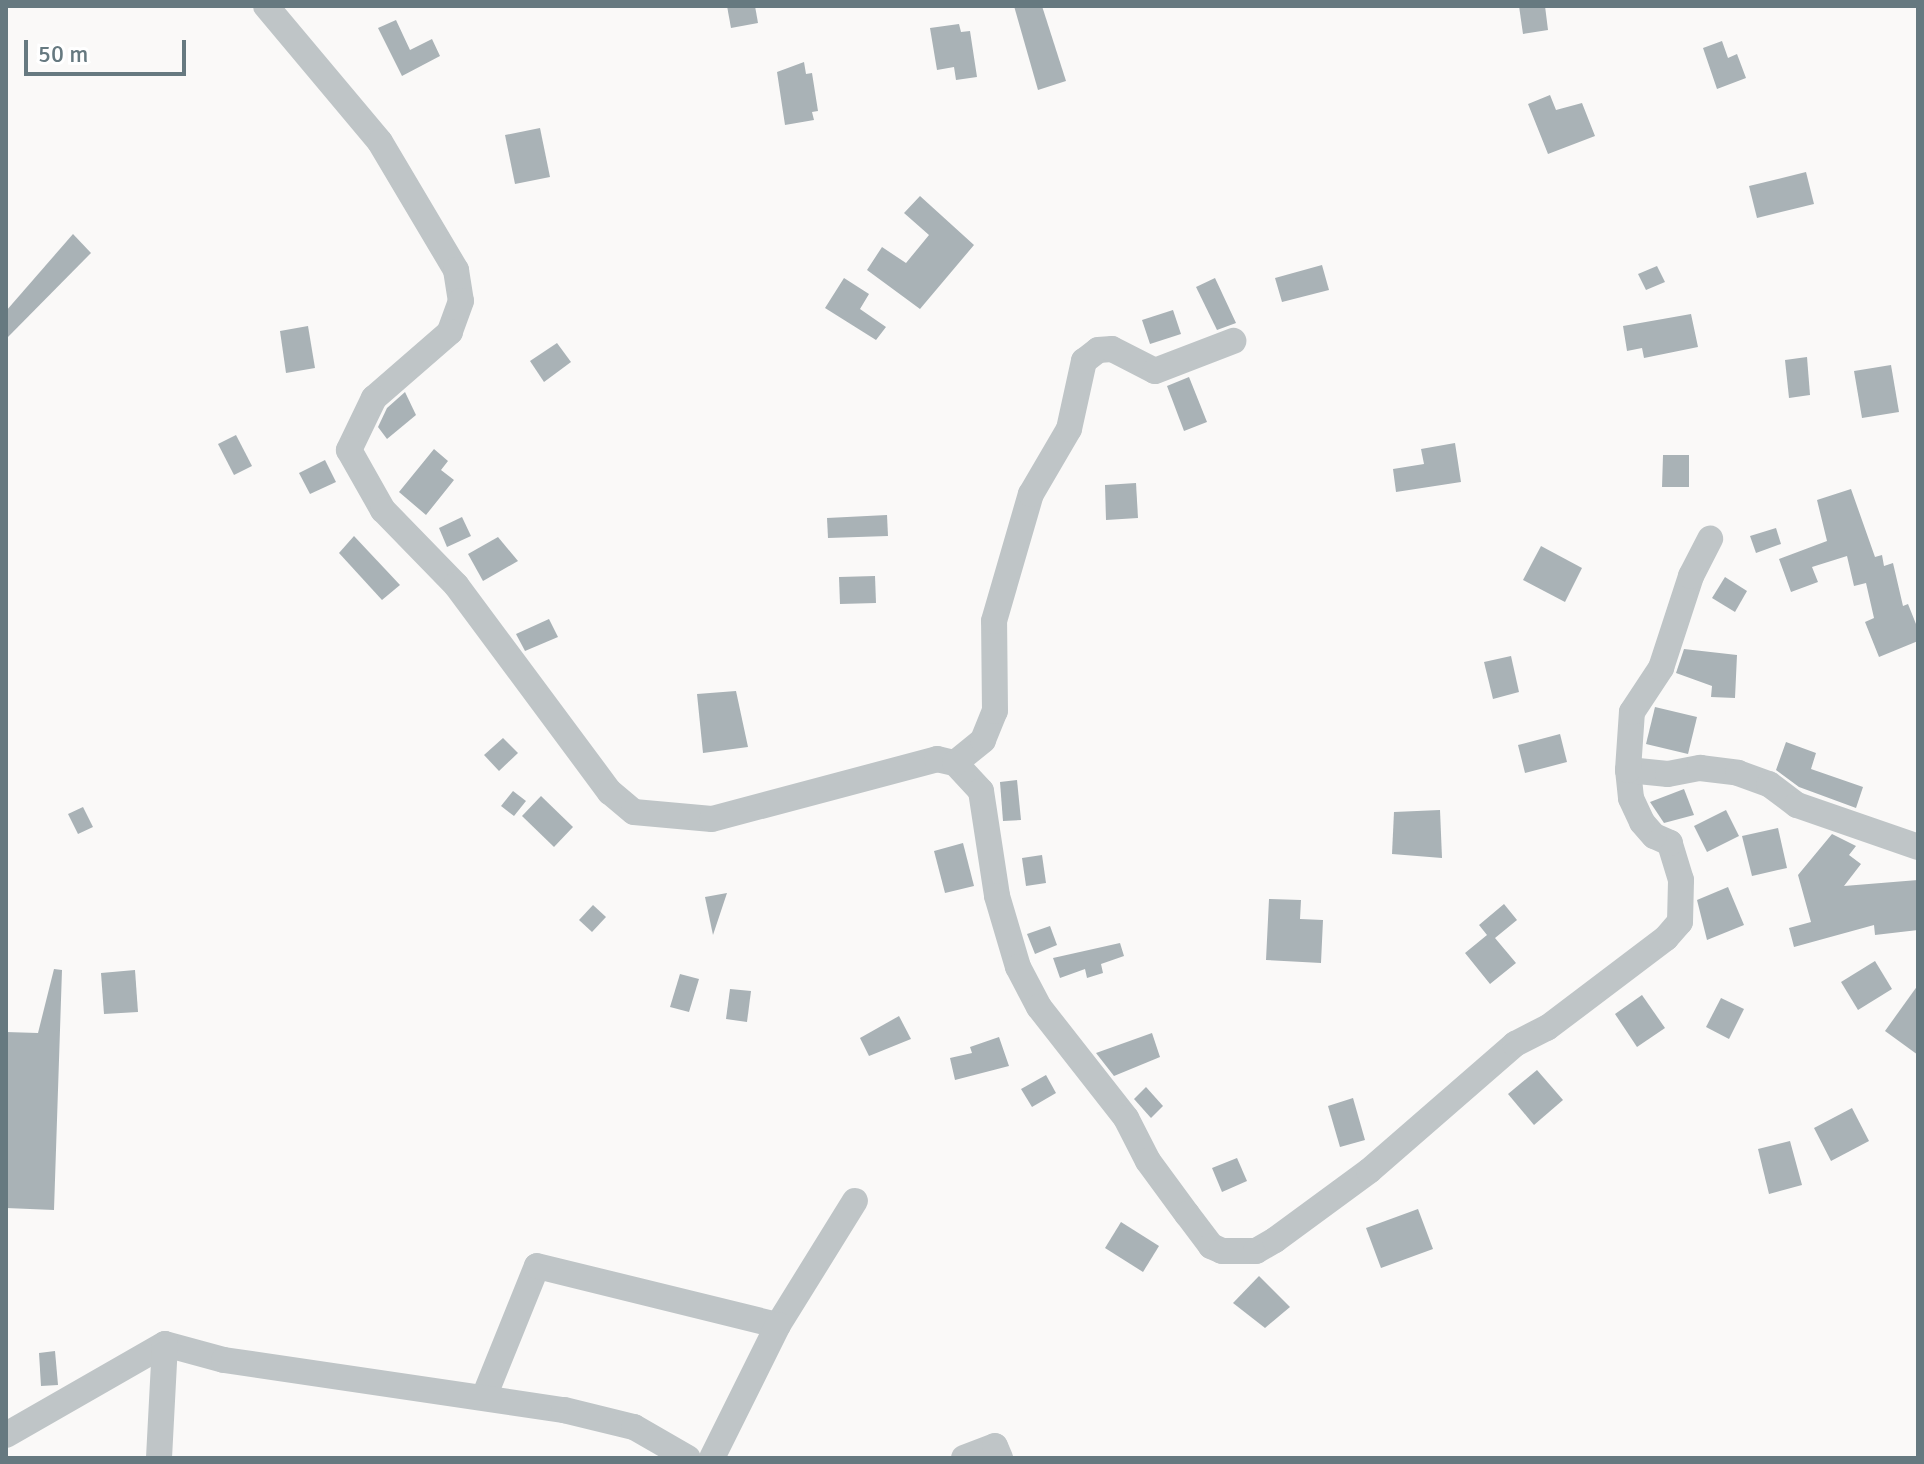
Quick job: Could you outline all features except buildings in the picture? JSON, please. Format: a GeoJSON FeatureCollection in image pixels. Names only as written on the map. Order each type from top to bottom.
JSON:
{"type":"FeatureCollection","features":[{"type":"Feature","properties":{"kind":"street"},"geometry":{"type":"LineString","coordinates":[[266,6],[380,142],[456,270],[461,301],[450,332],[374,398],[349,450],[383,510],[456,585],[610,792],[634,812],[712,819],[873,781],[937,759],[955,763],[981,791],[997,896],[1018,967],[1039,1007],[1126,1118],[1148,1161],[1211,1246],[1240,1253],[1275,1240],[1369,1171],[1515,1044],[1648,955],[1680,922],[1681,880],[1670,843],[1642,822],[1631,798],[1626,740],[1632,712],[1661,668],[1691,576],[1710,539]]}},
{"type":"Feature","properties":{"kind":"street"},"geometry":{"type":"LineString","coordinates":[[955,763],[983,740],[995,711],[994,621],[1031,494],[1069,429],[1084,361],[1098,350],[1112,349],[1155,371],[1233,341]]}},
{"type":"Feature","properties":{"kind":"street"},"geometry":{"type":"LineString","coordinates":[[1628,770],[1668,774],[1700,768],[1738,773],[1769,784],[1797,805],[1902,845],[1918,847]]}},
{"type":"Feature","properties":{"kind":"street"},"geometry":{"type":"LineString","coordinates":[[712,1458],[778,1325],[855,1201]]}},
{"type":"Feature","properties":{"kind":"street"},"geometry":{"type":"LineString","coordinates":[[484,1397],[537,1266],[778,1325]]}},
{"type":"Feature","properties":{"kind":"street"},"geometry":{"type":"LineString","coordinates":[[159,1458],[165,1344]]}},
{"type":"Feature","properties":{"kind":"street"},"geometry":{"type":"LineString","coordinates":[[6,1435],[165,1344],[224,1360],[484,1397],[634,1427],[688,1458]]}},
{"type":"Feature","properties":{"kind":"street"},"geometry":{"type":"LineString","coordinates":[[964,1458],[995,1446],[1000,1458]]}}]}
